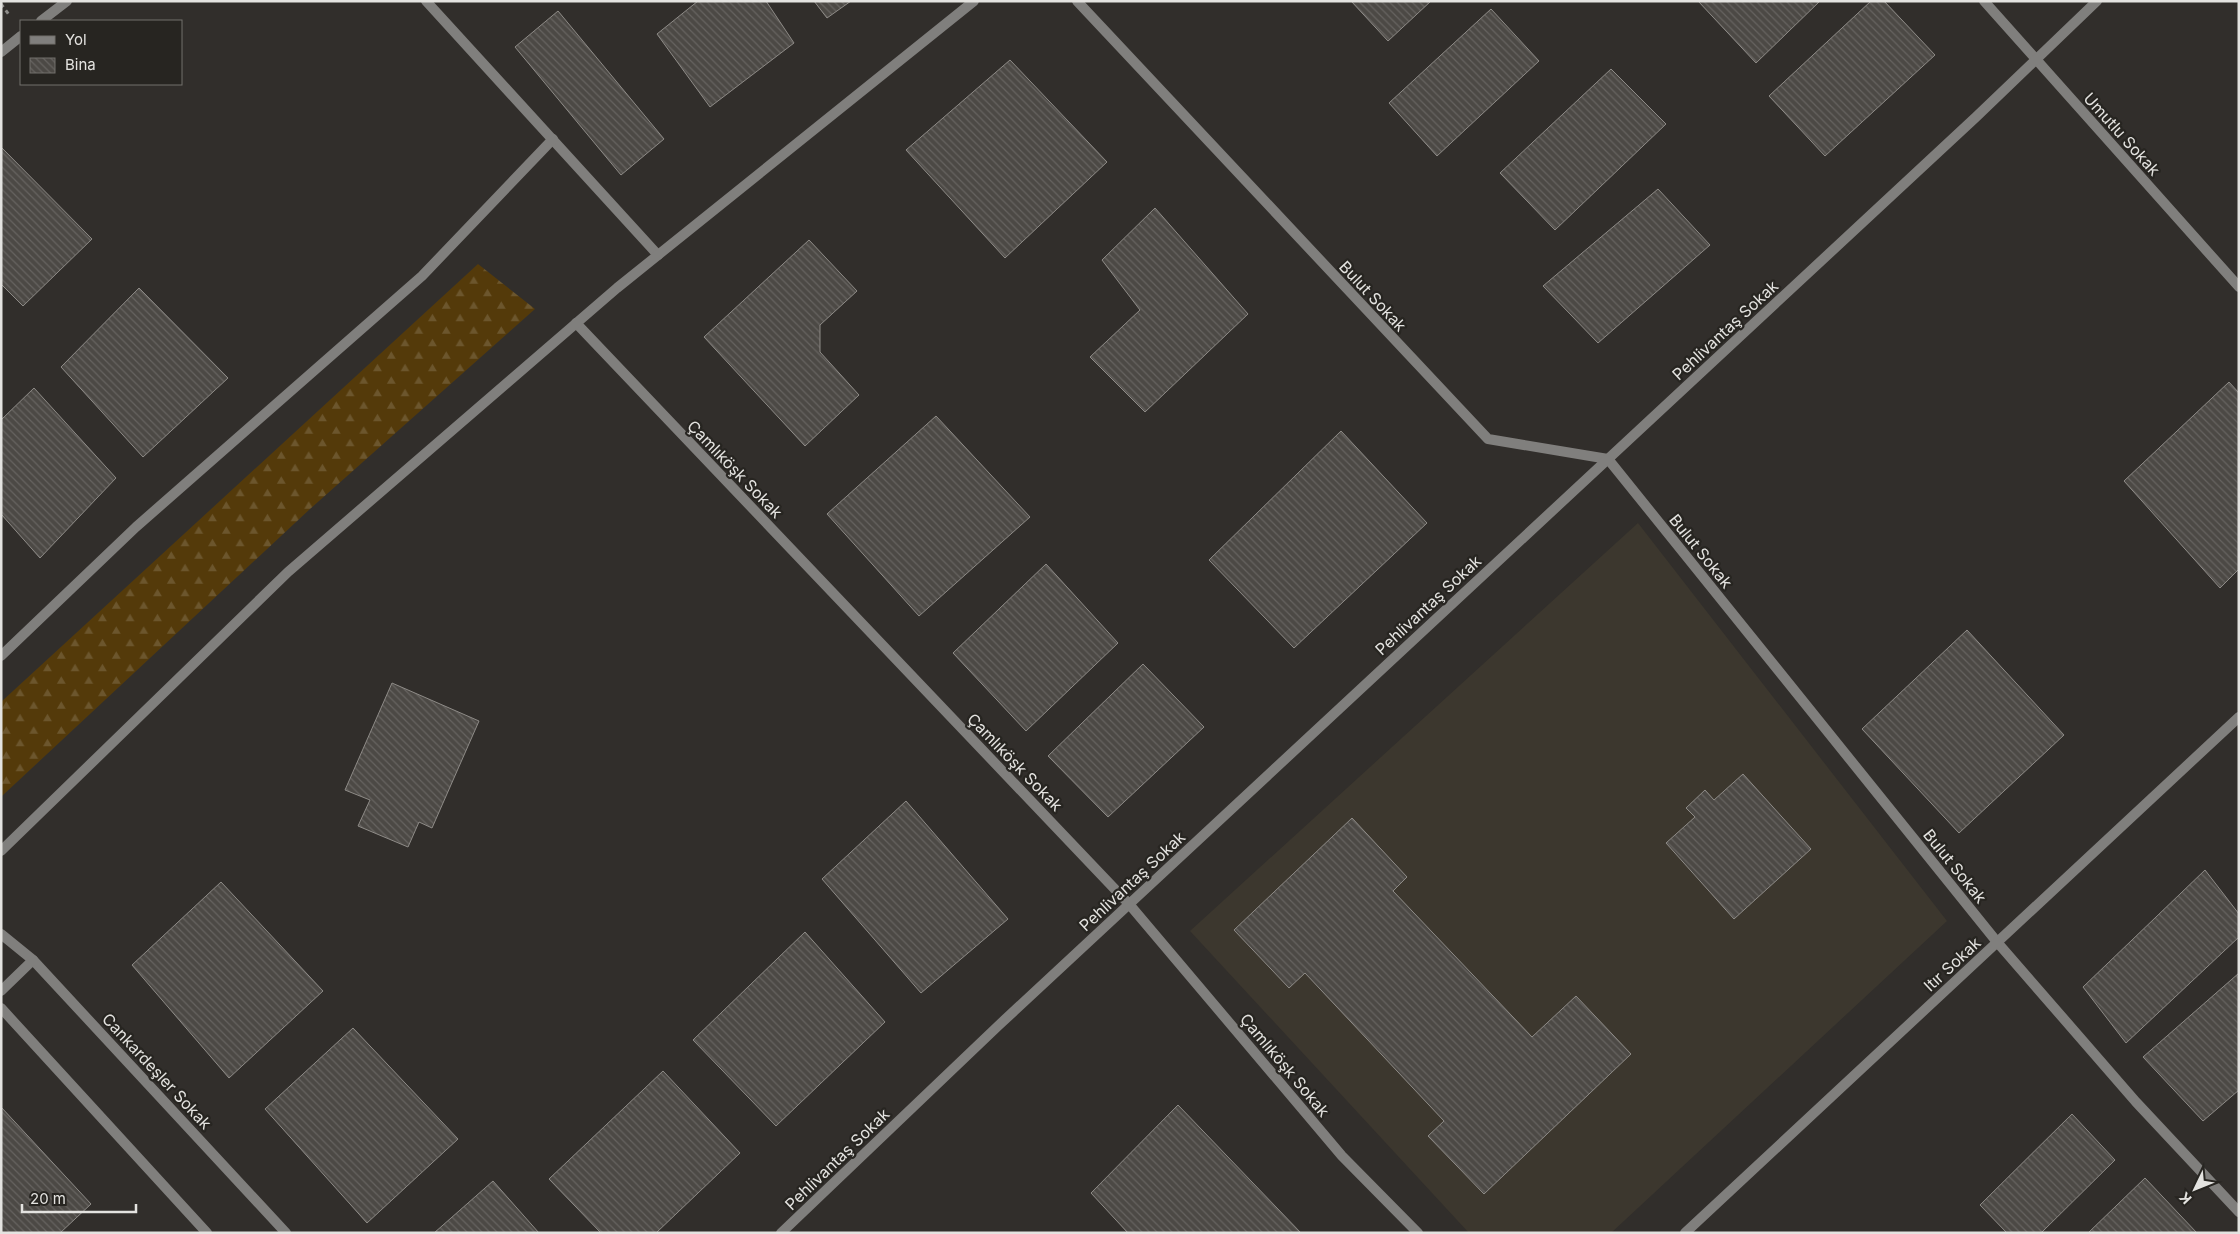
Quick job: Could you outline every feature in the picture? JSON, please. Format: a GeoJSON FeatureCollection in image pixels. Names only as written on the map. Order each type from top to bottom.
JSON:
{"type":"FeatureCollection","features":[{"type":"Feature","properties":{"kind":"street"},"geometry":{"type":"LineString","coordinates":[[41,20],[67,1]]}},
{"type":"Feature","properties":{"kind":"street"},"geometry":{"type":"LineString","coordinates":[[426,1],[658,255]]}},
{"type":"Feature","properties":{"kind":"street"},"geometry":{"type":"LineString","coordinates":[[1,851],[288,572],[658,255],[974,1]]}},
{"type":"Feature","properties":{"kind":"street","name":"Bulut Sokak"},"geometry":{"type":"LineString","coordinates":[[1077,1],[1488,439],[1608,459],[1997,942],[2136,1102],[2239,1212]]}},
{"type":"Feature","properties":{"kind":"street","name":"Umutlu Sokak"},"geometry":{"type":"LineString","coordinates":[[1984,1],[2239,287]]}},
{"type":"Feature","properties":{"kind":"street","name":"Pehlivantaş Sokak"},"geometry":{"type":"LineString","coordinates":[[782,1233],[1129,904],[2036,60],[2097,1]]}},
{"type":"Feature","properties":{"kind":"street"},"geometry":{"type":"LineString","coordinates":[[1,52],[20,37]]}},
{"type":"Feature","properties":{"kind":"street"},"geometry":{"type":"LineString","coordinates":[[1,656],[136,527],[422,276],[553,140]]}},
{"type":"Feature","properties":{"kind":"street","name":"Çamlıköşk Sokak"},"geometry":{"type":"LineString","coordinates":[[576,324],[1129,904],[1342,1156],[1418,1233]]}},
{"type":"Feature","properties":{"kind":"street","name":"Itır Sokak"},"geometry":{"type":"LineString","coordinates":[[1685,1233],[2239,717]]}},
{"type":"Feature","properties":{"kind":"street","name":"Cankardeşler Sokak"},"geometry":{"type":"LineString","coordinates":[[1,934],[34,960],[286,1233]]}},
{"type":"Feature","properties":{"kind":"street"},"geometry":{"type":"LineString","coordinates":[[1,991],[34,960]]}},
{"type":"Feature","properties":{"kind":"street"},"geometry":{"type":"LineString","coordinates":[[1,1008],[207,1233]]}},
{"type":"Feature","properties":{"kind":"shaded area"},"geometry":{"type":"Polygon","coordinates":[[[1638,523],[1947,921],[1611,1233],[1469,1233],[1190,931],[1638,523]]]}},
{"type":"Feature","properties":{"kind":"green space"},"geometry":{"type":"Polygon","coordinates":[[[478,264],[535,309],[310,509],[2,796],[1,702],[478,264]]]}},
{"type":"Feature","properties":{"kind":"building"},"geometry":{"type":"Polygon","coordinates":[[[698,1],[766,1],[794,43],[710,107],[657,34],[698,1]]]}},
{"type":"Feature","properties":{"kind":"building"},"geometry":{"type":"Polygon","coordinates":[[[814,1],[851,1],[827,18],[814,1]]]}},
{"type":"Feature","properties":{"kind":"building"},"geometry":{"type":"Polygon","coordinates":[[[1351,1],[1431,1],[1388,41],[1351,1]]]}},
{"type":"Feature","properties":{"kind":"building"},"geometry":{"type":"Polygon","coordinates":[[[1698,1],[1820,1],[1756,63],[1698,1]]]}},
{"type":"Feature","properties":{"kind":"building"},"geometry":{"type":"Polygon","coordinates":[[[1871,1],[1884,1],[1935,55],[1825,156],[1769,96],[1871,1]]]}},
{"type":"Feature","properties":{"kind":"building"},"geometry":{"type":"Polygon","coordinates":[[[1491,9],[1539,61],[1437,156],[1389,103],[1491,9]]]}},
{"type":"Feature","properties":{"kind":"building"},"geometry":{"type":"Polygon","coordinates":[[[558,11],[664,139],[621,175],[515,47],[558,11]]]}},
{"type":"Feature","properties":{"kind":"building"},"geometry":{"type":"Polygon","coordinates":[[[1010,60],[1107,162],[1005,258],[906,150],[1010,60]]]}},
{"type":"Feature","properties":{"kind":"building"},"geometry":{"type":"Polygon","coordinates":[[[1611,69],[1666,124],[1555,230],[1500,173],[1611,69]]]}},
{"type":"Feature","properties":{"kind":"building"},"geometry":{"type":"Polygon","coordinates":[[[1,147],[92,239],[23,306],[1,284],[1,147]]]}},
{"type":"Feature","properties":{"kind":"building"},"geometry":{"type":"Polygon","coordinates":[[[1658,189],[1710,245],[1598,343],[1543,286],[1658,189]]]}},
{"type":"Feature","properties":{"kind":"building"},"geometry":{"type":"Polygon","coordinates":[[[1155,208],[1248,314],[1145,412],[1090,357],[1140,310],[1102,260],[1155,208]]]}},
{"type":"Feature","properties":{"kind":"building"},"geometry":{"type":"Polygon","coordinates":[[[809,240],[857,291],[820,325],[820,352],[859,395],[805,446],[704,337],[809,240]]]}},
{"type":"Feature","properties":{"kind":"building"},"geometry":{"type":"Polygon","coordinates":[[[139,288],[228,378],[143,457],[61,367],[139,288]]]}},
{"type":"Feature","properties":{"kind":"building"},"geometry":{"type":"Polygon","coordinates":[[[2229,382],[2239,393],[2239,569],[2220,588],[2124,481],[2229,382]]]}},
{"type":"Feature","properties":{"kind":"building"},"geometry":{"type":"Polygon","coordinates":[[[34,388],[116,478],[40,558],[1,514],[1,420],[34,388]]]}},
{"type":"Feature","properties":{"kind":"building"},"geometry":{"type":"Polygon","coordinates":[[[936,416],[1030,517],[919,616],[827,514],[936,416]]]}},
{"type":"Feature","properties":{"kind":"building"},"geometry":{"type":"Polygon","coordinates":[[[1341,431],[1427,523],[1294,648],[1209,560],[1341,431]]]}},
{"type":"Feature","properties":{"kind":"building"},"geometry":{"type":"Polygon","coordinates":[[[1046,564],[1118,643],[1026,731],[953,653],[1046,564]]]}},
{"type":"Feature","properties":{"kind":"building"},"geometry":{"type":"Polygon","coordinates":[[[1967,630],[2064,735],[1959,833],[1862,729],[1967,630]]]}},
{"type":"Feature","properties":{"kind":"building"},"geometry":{"type":"Polygon","coordinates":[[[1143,664],[1204,727],[1108,817],[1048,756],[1143,664]]]}},
{"type":"Feature","properties":{"kind":"building"},"geometry":{"type":"Polygon","coordinates":[[[392,683],[479,721],[432,828],[419,822],[408,847],[358,826],[370,800],[345,790],[392,683]]]}},
{"type":"Feature","properties":{"kind":"building"},"geometry":{"type":"Polygon","coordinates":[[[1743,774],[1811,849],[1734,919],[1666,843],[1695,817],[1686,808],[1705,790],[1714,800],[1743,774]]]}},
{"type":"Feature","properties":{"kind":"building"},"geometry":{"type":"Polygon","coordinates":[[[906,801],[1008,919],[921,993],[822,879],[906,801]]]}},
{"type":"Feature","properties":{"kind":"building"},"geometry":{"type":"Polygon","coordinates":[[[1352,818],[1407,877],[1393,891],[1532,1037],[1576,996],[1631,1054],[1484,1194],[1428,1136],[1444,1121],[1305,973],[1289,988],[1234,930],[1352,818]]]}},
{"type":"Feature","properties":{"kind":"building"},"geometry":{"type":"Polygon","coordinates":[[[2205,870],[2239,914],[2239,937],[2126,1043],[2083,987],[2205,870]]]}},
{"type":"Feature","properties":{"kind":"building"},"geometry":{"type":"Polygon","coordinates":[[[221,882],[323,991],[229,1078],[132,965],[221,882]]]}},
{"type":"Feature","properties":{"kind":"building"},"geometry":{"type":"Polygon","coordinates":[[[805,932],[885,1022],[776,1126],[693,1040],[805,932]]]}},
{"type":"Feature","properties":{"kind":"building"},"geometry":{"type":"Polygon","coordinates":[[[2239,973],[2239,1090],[2203,1121],[2143,1057],[2239,973]]]}},
{"type":"Feature","properties":{"kind":"building"},"geometry":{"type":"Polygon","coordinates":[[[353,1028],[458,1139],[367,1223],[265,1109],[353,1028]]]}},
{"type":"Feature","properties":{"kind":"building"},"geometry":{"type":"Polygon","coordinates":[[[663,1071],[740,1153],[656,1233],[601,1233],[549,1179],[663,1071]]]}},
{"type":"Feature","properties":{"kind":"building"},"geometry":{"type":"Polygon","coordinates":[[[1178,1105],[1301,1233],[1128,1233],[1091,1193],[1178,1105]]]}},
{"type":"Feature","properties":{"kind":"building"},"geometry":{"type":"Polygon","coordinates":[[[1,1107],[91,1204],[60,1233],[1,1233],[1,1107]]]}},
{"type":"Feature","properties":{"kind":"building"},"geometry":{"type":"Polygon","coordinates":[[[2072,1114],[2115,1160],[2041,1233],[2007,1233],[1980,1205],[2072,1114]]]}},
{"type":"Feature","properties":{"kind":"building"},"geometry":{"type":"Polygon","coordinates":[[[2145,1178],[2197,1233],[2088,1233],[2145,1178]]]}},
{"type":"Feature","properties":{"kind":"building"},"geometry":{"type":"Polygon","coordinates":[[[493,1181],[539,1233],[434,1233],[493,1181]]]}}]}
